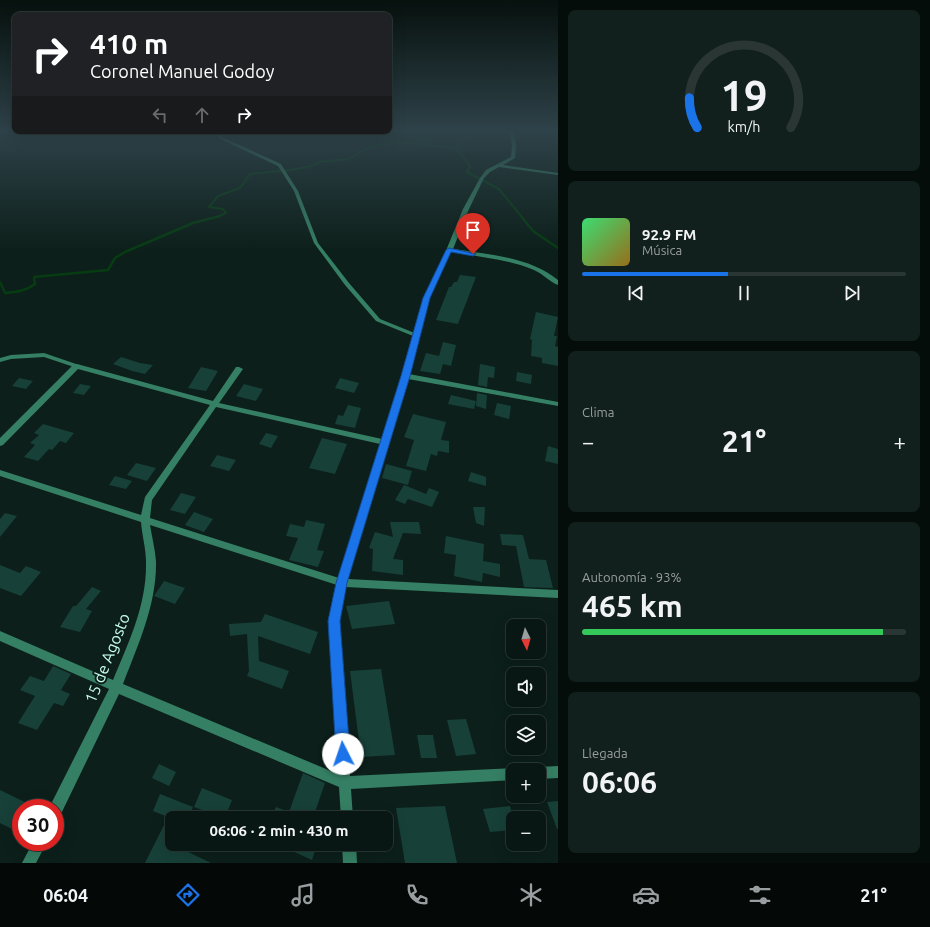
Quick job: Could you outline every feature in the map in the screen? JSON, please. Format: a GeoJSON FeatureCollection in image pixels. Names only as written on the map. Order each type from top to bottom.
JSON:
{"type":"FeatureCollection","features":[{"type":"Feature","properties":{"kind":"street"},"geometry":{"type":"LineString","coordinates":[[347,811],[334,621],[342,583],[405,376],[426,298],[449,250],[466,209],[481,180],[490,170]]}},
{"type":"Feature","properties":{"kind":"street"},"geometry":{"type":"LineString","coordinates":[[531,170],[558,174]]}},
{"type":"Feature","properties":{"kind":"street"},"geometry":{"type":"LineString","coordinates":[[449,250],[521,264],[541,272],[558,283]]}},
{"type":"Feature","properties":{"kind":"street"},"geometry":{"type":"LineString","coordinates":[[0,443],[77,366],[214,404],[385,442]]}},
{"type":"Feature","properties":{"kind":"street","name":"15 de Agosto"},"geometry":{"type":"LineString","coordinates":[[61,799],[116,687],[139,631],[149,590],[151,561],[146,521],[148,499],[239,368]]}},
{"type":"Feature","properties":{"kind":"street"},"geometry":{"type":"LineString","coordinates":[[405,376],[558,404]]}},
{"type":"Feature","properties":{"kind":"street"},"geometry":{"type":"LineString","coordinates":[[0,473],[342,583],[558,594]]}},
{"type":"Feature","properties":{"kind":"street"},"geometry":{"type":"LineString","coordinates":[[0,636],[116,687],[345,783],[506,774]]}},
{"type":"Feature","properties":{"kind":"street"},"geometry":{"type":"LineString","coordinates":[[546,773],[558,772]]}},
{"type":"Feature","properties":{"kind":"street"},"geometry":{"type":"LineString","coordinates":[[29,863],[35,851]]}},
{"type":"Feature","properties":{"kind":"street"},"geometry":{"type":"LineString","coordinates":[[349,851],[350,863]]}},
{"type":"Feature","properties":{"kind":"lane"},"geometry":{"type":"LineString","coordinates":[[285,170],[296,191],[316,243],[346,284],[378,320],[415,335]]}},
{"type":"Feature","properties":{"kind":"lane"},"geometry":{"type":"LineString","coordinates":[[0,360],[11,357],[44,355],[77,366]]}},
{"type":"Feature","properties":{"kind":"building"},"geometry":{"type":"Polygon","coordinates":[[[460,275],[476,277],[458,324],[436,320],[449,287],[451,287],[454,282],[457,282],[460,275]]]}},
{"type":"Feature","properties":{"kind":"building"},"geometry":{"type":"Polygon","coordinates":[[[536,312],[558,317],[554,336],[557,336],[555,346],[558,347],[558,366],[542,363],[542,358],[531,356],[532,340],[530,339],[536,312]]]}},
{"type":"Feature","properties":{"kind":"building"},"geometry":{"type":"Polygon","coordinates":[[[443,342],[456,345],[451,366],[443,364],[440,374],[420,371],[426,353],[439,356],[443,342]]]}},
{"type":"Feature","properties":{"kind":"building"},"geometry":{"type":"Polygon","coordinates":[[[121,357],[140,363],[153,365],[145,374],[132,371],[113,364],[121,357]]]}},
{"type":"Feature","properties":{"kind":"building"},"geometry":{"type":"Polygon","coordinates":[[[480,364],[495,367],[494,378],[488,377],[487,387],[478,385],[480,364]]]}},
{"type":"Feature","properties":{"kind":"building"},"geometry":{"type":"Polygon","coordinates":[[[201,367],[218,371],[206,391],[188,388],[201,367]]]}},
{"type":"Feature","properties":{"kind":"building"},"geometry":{"type":"Polygon","coordinates":[[[517,372],[532,375],[531,384],[516,381],[517,372]]]}},
{"type":"Feature","properties":{"kind":"building"},"geometry":{"type":"Polygon","coordinates":[[[19,378],[33,381],[26,389],[12,386],[19,378]]]}},
{"type":"Feature","properties":{"kind":"building"},"geometry":{"type":"Polygon","coordinates":[[[340,378],[359,383],[354,393],[335,388],[340,378]]]}},
{"type":"Feature","properties":{"kind":"building"},"geometry":{"type":"Polygon","coordinates":[[[80,384],[91,386],[84,395],[73,393],[80,384]]]}},
{"type":"Feature","properties":{"kind":"building"},"geometry":{"type":"Polygon","coordinates":[[[244,384],[263,389],[256,401],[236,396],[244,384]]]}},
{"type":"Feature","properties":{"kind":"building"},"geometry":{"type":"Polygon","coordinates":[[[477,393],[487,395],[486,409],[476,406],[477,393]]]}},
{"type":"Feature","properties":{"kind":"building"},"geometry":{"type":"Polygon","coordinates":[[[451,395],[476,401],[474,409],[448,404],[451,395]]]}},
{"type":"Feature","properties":{"kind":"building"},"geometry":{"type":"Polygon","coordinates":[[[497,403],[511,406],[509,419],[494,415],[497,403]]]}},
{"type":"Feature","properties":{"kind":"building"},"geometry":{"type":"Polygon","coordinates":[[[348,405],[361,408],[355,428],[335,424],[338,415],[343,416],[348,405]]]}},
{"type":"Feature","properties":{"kind":"building"},"geometry":{"type":"Polygon","coordinates":[[[413,414],[446,422],[441,440],[449,441],[449,453],[438,451],[437,456],[431,454],[426,471],[406,466],[414,440],[404,437],[413,414]]]}},
{"type":"Feature","properties":{"kind":"building"},"geometry":{"type":"Polygon","coordinates":[[[43,424],[74,433],[66,443],[60,441],[52,450],[49,449],[38,461],[24,457],[35,445],[30,443],[39,435],[34,433],[43,424]]]}},
{"type":"Feature","properties":{"kind":"building"},"geometry":{"type":"Polygon","coordinates":[[[266,433],[278,436],[271,448],[259,444],[266,433]]]}},
{"type":"Feature","properties":{"kind":"building"},"geometry":{"type":"Polygon","coordinates":[[[322,438],[347,444],[335,474],[309,468],[322,438]]]}},
{"type":"Feature","properties":{"kind":"building"},"geometry":{"type":"Polygon","coordinates":[[[548,446],[558,449],[558,464],[545,461],[548,446]]]}},
{"type":"Feature","properties":{"kind":"building"},"geometry":{"type":"Polygon","coordinates":[[[217,455],[236,460],[229,471],[210,466],[217,455]]]}},
{"type":"Feature","properties":{"kind":"building"},"geometry":{"type":"Polygon","coordinates":[[[136,463],[156,468],[147,481],[127,475],[136,463]]]}},
{"type":"Feature","properties":{"kind":"building"},"geometry":{"type":"Polygon","coordinates":[[[386,464],[412,471],[408,485],[382,478],[386,464]]]}},
{"type":"Feature","properties":{"kind":"building"},"geometry":{"type":"Polygon","coordinates":[[[471,472],[486,477],[486,486],[468,481],[471,472]]]}},
{"type":"Feature","properties":{"kind":"building"},"geometry":{"type":"Polygon","coordinates":[[[115,476],[132,481],[126,489],[109,485],[115,476]]]}},
{"type":"Feature","properties":{"kind":"building"},"geometry":{"type":"Polygon","coordinates":[[[404,485],[426,494],[429,488],[439,492],[432,507],[408,499],[405,504],[395,500],[404,485]]]}},
{"type":"Feature","properties":{"kind":"building"},"geometry":{"type":"Polygon","coordinates":[[[181,493],[196,497],[185,514],[170,510],[181,493]]]}},
{"type":"Feature","properties":{"kind":"building"},"geometry":{"type":"Polygon","coordinates":[[[473,507],[485,507],[484,526],[476,523],[473,507]]]}},
{"type":"Feature","properties":{"kind":"building"},"geometry":{"type":"Polygon","coordinates":[[[194,512],[213,519],[204,532],[185,525],[194,512]]]}},
{"type":"Feature","properties":{"kind":"building"},"geometry":{"type":"Polygon","coordinates":[[[5,513],[17,516],[0,537],[0,519],[5,513]]]}},
{"type":"Feature","properties":{"kind":"building"},"geometry":{"type":"Polygon","coordinates":[[[306,520],[325,524],[317,550],[324,551],[318,567],[289,560],[298,538],[286,536],[290,524],[304,527],[306,520]]]}},
{"type":"Feature","properties":{"kind":"building"},"geometry":{"type":"Polygon","coordinates":[[[390,522],[419,522],[421,534],[403,533],[393,559],[403,560],[403,575],[372,571],[373,549],[369,548],[375,532],[393,537],[390,522]]]}},
{"type":"Feature","properties":{"kind":"building"},"geometry":{"type":"Polygon","coordinates":[[[500,534],[523,535],[529,559],[546,560],[553,588],[524,587],[516,546],[502,545],[500,534]]]}},
{"type":"Feature","properties":{"kind":"building"},"geometry":{"type":"Polygon","coordinates":[[[446,536],[484,544],[483,561],[500,564],[500,577],[483,573],[482,582],[454,576],[456,555],[444,553],[446,536]]]}},
{"type":"Feature","properties":{"kind":"building"},"geometry":{"type":"Polygon","coordinates":[[[0,565],[20,573],[26,566],[41,572],[21,596],[0,588],[0,565]]]}},
{"type":"Feature","properties":{"kind":"building"},"geometry":{"type":"Polygon","coordinates":[[[164,581],[185,588],[175,604],[154,596],[164,581]]]}},
{"type":"Feature","properties":{"kind":"building"},"geometry":{"type":"Polygon","coordinates":[[[92,587],[101,591],[86,609],[92,611],[80,632],[60,627],[73,606],[76,606],[92,587]]]}},
{"type":"Feature","properties":{"kind":"building"},"geometry":{"type":"Polygon","coordinates":[[[389,601],[395,624],[352,629],[346,606],[389,601]]]}},
{"type":"Feature","properties":{"kind":"building"},"geometry":{"type":"Polygon","coordinates":[[[265,614],[318,632],[310,654],[258,636],[259,661],[289,671],[282,689],[247,676],[249,671],[247,634],[230,636],[229,624],[261,622],[265,614]]]}},
{"type":"Feature","properties":{"kind":"building"},"geometry":{"type":"Polygon","coordinates":[[[53,666],[71,674],[61,690],[70,694],[63,706],[54,703],[37,730],[18,723],[35,696],[20,690],[30,676],[44,681],[53,666]]]}},
{"type":"Feature","properties":{"kind":"building"},"geometry":{"type":"Polygon","coordinates":[[[381,669],[395,755],[361,757],[350,671],[381,669]]]}},
{"type":"Feature","properties":{"kind":"building"},"geometry":{"type":"Polygon","coordinates":[[[466,719],[476,754],[456,756],[447,720],[466,719]]]}},
{"type":"Feature","properties":{"kind":"building"},"geometry":{"type":"Polygon","coordinates":[[[417,735],[433,735],[437,758],[421,758],[417,735]]]}},
{"type":"Feature","properties":{"kind":"building"},"geometry":{"type":"Polygon","coordinates":[[[159,764],[176,772],[169,786],[152,778],[159,764]]]}},
{"type":"Feature","properties":{"kind":"building"},"geometry":{"type":"Polygon","coordinates":[[[303,773],[325,783],[315,811],[289,811],[303,773]]]}},
{"type":"Feature","properties":{"kind":"building"},"geometry":{"type":"Polygon","coordinates":[[[202,788],[232,800],[228,811],[205,811],[194,807],[202,788]]]}},
{"type":"Feature","properties":{"kind":"building"},"geometry":{"type":"Polygon","coordinates":[[[0,790],[18,799],[12,799],[12,829],[0,823],[0,790]]]}},
{"type":"Feature","properties":{"kind":"building"},"geometry":{"type":"Polygon","coordinates":[[[160,794],[193,807],[191,811],[165,811],[165,816],[153,811],[160,794]]]}},
{"type":"Feature","properties":{"kind":"building"},"geometry":{"type":"Polygon","coordinates":[[[558,801],[558,829],[557,829],[547,802],[558,801]]]}},
{"type":"Feature","properties":{"kind":"building"},"geometry":{"type":"Polygon","coordinates":[[[445,806],[457,863],[405,863],[396,808],[445,806]]]}},
{"type":"Feature","properties":{"kind":"building"},"geometry":{"type":"Polygon","coordinates":[[[510,806],[512,811],[506,811],[506,831],[490,832],[483,809],[510,806]]]}},
{"type":"Feature","properties":{"kind":"building"},"geometry":{"type":"Polygon","coordinates":[[[276,807],[286,811],[274,811],[276,807]]]}},
{"type":"Feature","properties":{"kind":"building"},"geometry":{"type":"Polygon","coordinates":[[[165,823],[165,851],[186,851],[211,863],[145,863],[165,823]]]}},
{"type":"Feature","properties":{"kind":"building"},"geometry":{"type":"Polygon","coordinates":[[[292,851],[315,851],[312,860],[292,851]]]}},
{"type":"Feature","properties":{"kind":"waterway"},"geometry":{"type":"LineString","coordinates":[[218,216],[226,213],[223,209],[209,207],[218,196],[240,188],[250,174],[288,170]]}},
{"type":"Feature","properties":{"kind":"waterway"},"geometry":{"type":"LineString","coordinates":[[468,170],[467,172],[499,189],[522,217]]}},
{"type":"Feature","properties":{"kind":"waterway"},"geometry":{"type":"LineString","coordinates":[[0,282],[5,293],[9,293],[21,291],[32,286],[35,284],[34,277],[108,270],[115,258],[125,252],[193,223],[218,216]]}},
{"type":"Feature","properties":{"kind":"waterway"},"geometry":{"type":"LineString","coordinates":[[521,216],[533,231],[558,248]]}},
{"type":"Feature","properties":{"kind":"route"},"geometry":{"type":"LineString","coordinates":[[343,754],[334,621],[342,583],[405,376],[426,298],[449,250],[473,254]]}}]}
